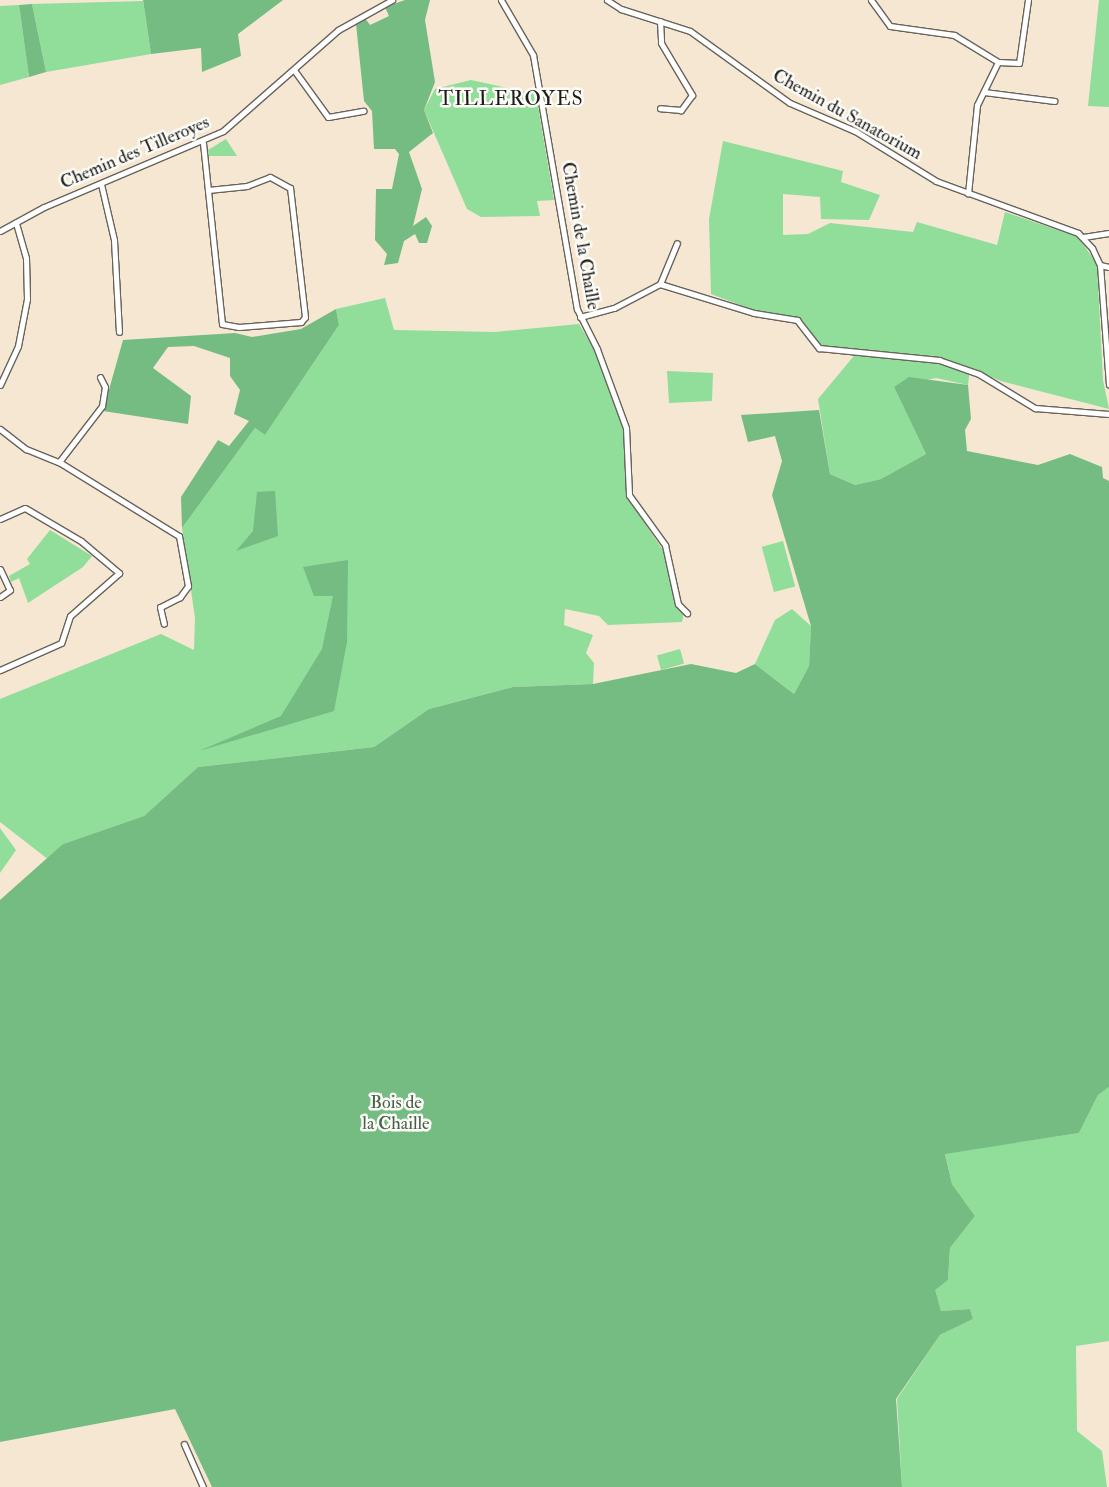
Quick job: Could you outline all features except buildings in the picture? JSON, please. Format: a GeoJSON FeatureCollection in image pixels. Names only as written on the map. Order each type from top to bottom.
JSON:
{"type":"FeatureCollection","features":[{"type":"Feature","properties":{"kind":"street","name":"Chemin des Tilleroyes"},"geometry":{"type":"LineString","coordinates":[[0,231],[101,184],[203,143],[255,108],[294,70],[352,20],[392,0]]}},
{"type":"Feature","properties":{"kind":"street","name":"Chemin de la Chaille"},"geometry":{"type":"LineString","coordinates":[[501,0],[534,56],[580,317],[597,349],[626,428],[629,495],[664,545],[678,604],[687,613]]}},
{"type":"Feature","properties":{"kind":"street","name":"Chemin du Sanatorium"},"geometry":{"type":"LineString","coordinates":[[608,0],[696,35],[790,103],[855,131],[936,181],[1083,237],[1109,233]]}},
{"type":"Feature","properties":{"kind":"street"},"geometry":{"type":"LineString","coordinates":[[871,0],[890,26],[954,35],[998,62],[1019,63],[1028,0]]}},
{"type":"Feature","properties":{"kind":"street"},"geometry":{"type":"LineString","coordinates":[[660,21],[661,43],[692,95],[681,110],[660,108]]}},
{"type":"Feature","properties":{"kind":"street"},"geometry":{"type":"LineString","coordinates":[[968,194],[977,105],[998,62]]}},
{"type":"Feature","properties":{"kind":"street"},"geometry":{"type":"LineString","coordinates":[[294,70],[328,117],[363,111]]}},
{"type":"Feature","properties":{"kind":"street"},"geometry":{"type":"LineString","coordinates":[[984,92],[1054,101]]}},
{"type":"Feature","properties":{"kind":"street"},"geometry":{"type":"LineString","coordinates":[[203,143],[208,190],[223,326],[301,322],[305,317],[290,188],[270,176],[247,186],[208,190]]}},
{"type":"Feature","properties":{"kind":"street"},"geometry":{"type":"LineString","coordinates":[[101,184],[114,240],[119,332]]}},
{"type":"Feature","properties":{"kind":"street"},"geometry":{"type":"LineString","coordinates":[[0,385],[18,346],[27,299],[26,258],[16,222]]}},
{"type":"Feature","properties":{"kind":"street"},"geometry":{"type":"LineString","coordinates":[[1083,237],[1100,265],[1109,385]]}},
{"type":"Feature","properties":{"kind":"street"},"geometry":{"type":"LineString","coordinates":[[580,317],[614,308],[660,284],[677,244]]}},
{"type":"Feature","properties":{"kind":"street"},"geometry":{"type":"LineString","coordinates":[[1100,265],[1109,267]]}},
{"type":"Feature","properties":{"kind":"street"},"geometry":{"type":"LineString","coordinates":[[660,284],[754,314],[797,320],[819,348],[939,360],[978,374],[1035,408],[1109,414]]}},
{"type":"Feature","properties":{"kind":"street"},"geometry":{"type":"LineString","coordinates":[[59,462],[102,406],[105,387],[100,377]]}},
{"type":"Feature","properties":{"kind":"street"},"geometry":{"type":"LineString","coordinates":[[0,429],[26,449],[59,462],[180,536],[188,586],[180,597],[160,607],[164,624]]}},
{"type":"Feature","properties":{"kind":"street"},"geometry":{"type":"LineString","coordinates":[[0,519],[25,508],[81,541],[118,572],[70,616],[61,643],[0,670]]}},
{"type":"Feature","properties":{"kind":"street"},"geometry":{"type":"LineString","coordinates":[[0,569],[10,590],[0,597]]}},
{"type":"Feature","properties":{"kind":"street"},"geometry":{"type":"LineString","coordinates":[[184,1444],[203,1487]]}},
{"type":"Feature","properties":{"kind":"green space"},"geometry":{"type":"Polygon","coordinates":[[[143,0],[283,0],[238,34],[241,56],[202,72],[201,48],[151,54],[143,0]]]}},
{"type":"Feature","properties":{"kind":"green space"},"geometry":{"type":"Polygon","coordinates":[[[405,0],[430,0],[425,20],[435,82],[424,110],[433,133],[409,152],[422,189],[413,226],[426,217],[432,226],[427,243],[419,243],[415,234],[404,241],[398,263],[384,265],[387,254],[375,240],[376,189],[392,189],[399,154],[395,149],[374,149],[372,111],[364,101],[356,24],[365,18],[370,25],[389,16],[385,7],[405,0]]]}},
{"type":"Feature","properties":{"kind":"green space"},"geometry":{"type":"Polygon","coordinates":[[[1099,0],[1109,0],[1109,107],[1088,106],[1099,0]]]}},
{"type":"Feature","properties":{"kind":"green space"},"geometry":{"type":"Polygon","coordinates":[[[143,1],[151,54],[46,72],[32,4],[143,1]]]}},
{"type":"Feature","properties":{"kind":"green space"},"geometry":{"type":"Polygon","coordinates":[[[32,4],[46,72],[29,77],[19,5],[32,4]]]}},
{"type":"Feature","properties":{"kind":"green space"},"geometry":{"type":"Polygon","coordinates":[[[19,5],[29,77],[0,85],[0,6],[19,5]]]}},
{"type":"Feature","properties":{"kind":"green space"},"geometry":{"type":"Polygon","coordinates":[[[471,80],[536,94],[554,200],[537,201],[540,216],[481,217],[467,209],[424,110],[435,89],[471,80]]]}},
{"type":"Feature","properties":{"kind":"green space"},"geometry":{"type":"Polygon","coordinates":[[[226,139],[237,156],[209,156],[208,150],[226,139]]]}},
{"type":"Feature","properties":{"kind":"green space"},"geometry":{"type":"Polygon","coordinates":[[[723,141],[843,171],[841,182],[880,195],[869,220],[821,219],[820,197],[783,194],[783,235],[808,234],[830,223],[913,232],[917,222],[997,245],[1005,212],[1078,237],[1097,264],[1103,380],[1109,409],[1001,381],[970,368],[968,385],[936,378],[894,387],[926,454],[881,479],[855,485],[830,474],[818,399],[858,351],[820,345],[801,320],[756,311],[711,294],[709,219],[723,141]]]}},
{"type":"Feature","properties":{"kind":"green space"},"geometry":{"type":"Polygon","coordinates":[[[385,298],[394,330],[495,332],[579,324],[595,351],[623,429],[628,499],[667,556],[674,598],[684,613],[682,622],[608,625],[599,616],[565,609],[564,625],[593,635],[586,653],[594,663],[593,684],[513,687],[429,709],[374,747],[198,767],[144,816],[63,844],[49,860],[0,822],[0,699],[161,634],[194,650],[195,618],[182,528],[255,428],[265,435],[339,325],[336,309],[385,298]]]}},
{"type":"Feature","properties":{"kind":"green space"},"geometry":{"type":"Polygon","coordinates":[[[336,309],[339,325],[265,435],[255,428],[182,528],[181,497],[218,440],[229,446],[249,421],[234,414],[240,390],[230,376],[230,358],[194,346],[168,347],[153,368],[191,396],[188,424],[103,411],[123,340],[235,333],[252,337],[301,329],[336,309]]]}},
{"type":"Feature","properties":{"kind":"green space"},"geometry":{"type":"Polygon","coordinates":[[[667,371],[713,373],[712,401],[669,403],[667,371]]]}},
{"type":"Feature","properties":{"kind":"green space","name":"Bois de la Chaille"},"geometry":{"type":"Polygon","coordinates":[[[909,377],[968,385],[971,419],[965,430],[967,451],[1038,465],[1070,454],[1102,467],[1103,478],[1109,481],[1109,1087],[1098,1095],[1079,1133],[945,1154],[952,1184],[975,1216],[950,1248],[948,1280],[935,1290],[941,1311],[970,1309],[973,1319],[940,1335],[896,1399],[902,1487],[212,1487],[175,1409],[0,1442],[0,900],[63,844],[144,816],[198,767],[374,747],[429,709],[513,687],[593,684],[691,664],[736,673],[755,664],[794,694],[809,666],[811,626],[772,495],[782,461],[775,436],[748,442],[741,415],[819,410],[830,474],[855,485],[881,479],[926,454],[894,387],[909,377]]]}},
{"type":"Feature","properties":{"kind":"green space"},"geometry":{"type":"Polygon","coordinates":[[[275,491],[278,536],[236,551],[253,531],[257,492],[275,491]]]}},
{"type":"Feature","properties":{"kind":"green space"},"geometry":{"type":"Polygon","coordinates":[[[50,530],[92,556],[83,567],[28,603],[19,578],[11,582],[9,576],[30,564],[27,559],[50,530]]]}},
{"type":"Feature","properties":{"kind":"green space"},"geometry":{"type":"Polygon","coordinates":[[[783,541],[795,586],[774,592],[762,547],[783,541]]]}},
{"type":"Feature","properties":{"kind":"green space"},"geometry":{"type":"Polygon","coordinates":[[[348,560],[347,642],[334,711],[199,751],[281,716],[322,649],[333,596],[314,596],[303,567],[348,560]]]}},
{"type":"Feature","properties":{"kind":"green space"},"geometry":{"type":"Polygon","coordinates":[[[792,609],[811,626],[809,666],[794,694],[755,664],[775,620],[792,609]]]}},
{"type":"Feature","properties":{"kind":"green space"},"geometry":{"type":"Polygon","coordinates":[[[680,649],[684,663],[661,670],[657,656],[680,649]]]}},
{"type":"Feature","properties":{"kind":"green space"},"geometry":{"type":"Polygon","coordinates":[[[0,828],[16,850],[0,873],[0,828]]]}},
{"type":"Feature","properties":{"kind":"green space"},"geometry":{"type":"Polygon","coordinates":[[[1109,1087],[1109,1341],[1076,1346],[1077,1431],[1102,1451],[1107,1487],[902,1487],[897,1399],[940,1335],[973,1319],[970,1309],[941,1311],[934,1290],[948,1280],[950,1248],[975,1216],[952,1184],[945,1153],[1079,1133],[1098,1095],[1109,1087]]]}},
{"type":"Feature","properties":{"kind":"district","name":"TILLEROYES"},"geometry":{"type":"Point","coordinates":[511,98]}}]}
